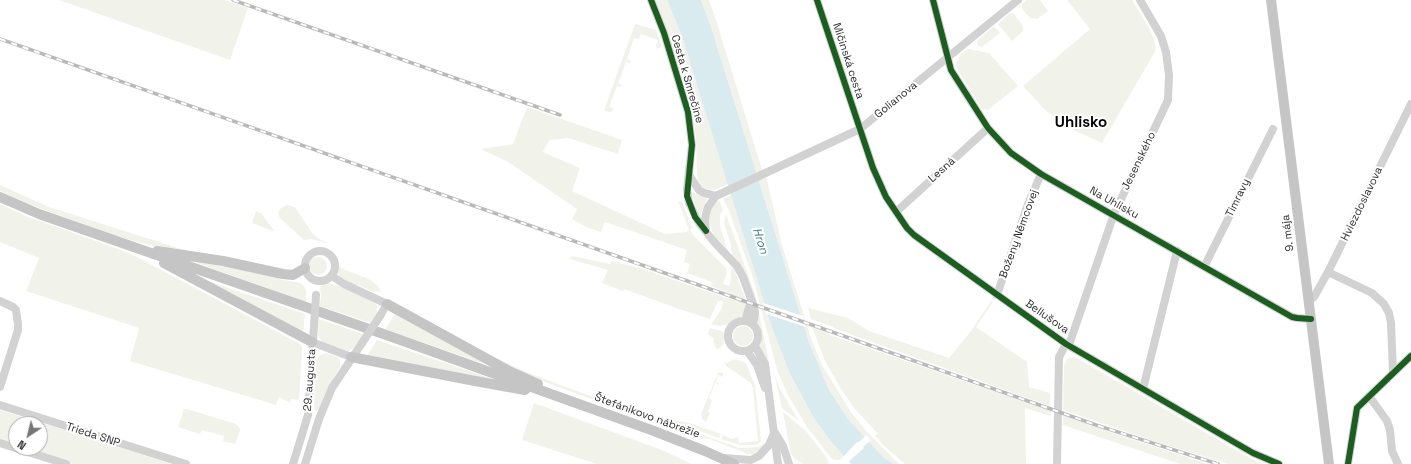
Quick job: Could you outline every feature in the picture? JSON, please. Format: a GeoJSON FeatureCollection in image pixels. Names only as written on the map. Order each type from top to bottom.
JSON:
{"type":"FeatureCollection","features":[{"type":"Feature","properties":{"kind":"main road","name":"9. mája"},"geometry":{"type":"LineString","coordinates":[[1271,0],[1329,464]]}},
{"type":"Feature","properties":{"kind":"main road"},"geometry":{"type":"LineString","coordinates":[[0,197],[24,208],[550,394]]}},
{"type":"Feature","properties":{"kind":"main road"},"geometry":{"type":"LineString","coordinates":[[136,248],[186,254],[283,274],[293,275],[304,268]]}},
{"type":"Feature","properties":{"kind":"main road"},"geometry":{"type":"LineString","coordinates":[[136,248],[312,342]]}},
{"type":"Feature","properties":{"kind":"main road"},"geometry":{"type":"LineString","coordinates":[[387,304],[509,371],[537,382],[550,394]]}},
{"type":"Feature","properties":{"kind":"main road"},"geometry":{"type":"LineString","coordinates":[[351,357],[550,394]]}},
{"type":"Feature","properties":{"kind":"main road","name":"Štefánikovo nábrežie"},"geometry":{"type":"LineString","coordinates":[[550,394],[683,442],[734,464]]}},
{"type":"Feature","properties":{"kind":"street","name":"Cesta k Smrečine"},"geometry":{"type":"LineString","coordinates":[[651,0],[664,33],[688,112],[692,145],[687,189],[689,203],[695,217],[715,244],[737,266],[743,277],[755,313],[749,323],[756,328],[758,336],[755,346],[765,364],[778,464]]}},
{"type":"Feature","properties":{"kind":"street","name":"Mičinská cesta"},"geometry":{"type":"LineString","coordinates":[[818,0],[860,129]]}},
{"type":"Feature","properties":{"kind":"street","name":"Na Uhlisku"},"geometry":{"type":"LineString","coordinates":[[933,0],[951,70],[988,128],[1011,153],[1041,174],[1114,214],[1292,317],[1311,319]]}},
{"type":"Feature","properties":{"kind":"street","name":"Golianova"},"geometry":{"type":"LineString","coordinates":[[719,194],[860,129],[1018,0]]}},
{"type":"Feature","properties":{"kind":"street","name":"Jesenského"},"geometry":{"type":"LineString","coordinates":[[1057,464],[1059,357],[1068,345],[1114,214],[1168,100],[1169,76],[1166,52],[1161,36],[1140,0]]}},
{"type":"Feature","properties":{"kind":"street","name":"Hviezdoslavova"},"geometry":{"type":"LineString","coordinates":[[1309,302],[1314,297],[1328,272],[1411,104]]}},
{"type":"Feature","properties":{"kind":"street","name":"Lesná"},"geometry":{"type":"LineString","coordinates":[[896,212],[988,128]]}},
{"type":"Feature","properties":{"kind":"street","name":"Bellušova"},"geometry":{"type":"LineString","coordinates":[[860,129],[873,168],[886,197],[907,228],[914,235],[1068,345],[1253,453],[1279,464]]}},
{"type":"Feature","properties":{"kind":"street","name":"Timravy"},"geometry":{"type":"LineString","coordinates":[[1204,266],[1273,129]]}},
{"type":"Feature","properties":{"kind":"street","name":"Boženy Němcovej"},"geometry":{"type":"LineString","coordinates":[[997,295],[1028,204],[1041,174]]}},
{"type":"Feature","properties":{"kind":"street"},"geometry":{"type":"LineString","coordinates":[[689,175],[699,190],[704,193],[719,194]]}},
{"type":"Feature","properties":{"kind":"street"},"geometry":{"type":"LineString","coordinates":[[706,231],[705,220],[708,207],[719,194]]}},
{"type":"Feature","properties":{"kind":"street"},"geometry":{"type":"LineString","coordinates":[[316,251],[324,252],[331,256],[334,261],[335,268],[332,276],[324,281],[314,280],[307,274],[304,268],[306,260],[310,254],[316,251]]}},
{"type":"Feature","properties":{"kind":"street"},"geometry":{"type":"LineString","coordinates":[[1143,389],[1177,251]]}},
{"type":"Feature","properties":{"kind":"street"},"geometry":{"type":"LineString","coordinates":[[1328,272],[1372,293],[1384,304],[1389,313],[1391,323],[1393,372]]}},
{"type":"Feature","properties":{"kind":"street"},"geometry":{"type":"LineString","coordinates":[[332,276],[344,284],[387,304]]}},
{"type":"Feature","properties":{"kind":"street","name":"29. augusta"},"geometry":{"type":"LineString","coordinates":[[293,464],[308,415],[316,295],[314,280]]}},
{"type":"Feature","properties":{"kind":"street"},"geometry":{"type":"LineString","coordinates":[[0,302],[14,307],[16,310],[18,324],[18,330],[1,383]]}},
{"type":"Feature","properties":{"kind":"street","name":"29. augusta"},"geometry":{"type":"LineString","coordinates":[[305,464],[323,409],[332,388],[387,304]]}},
{"type":"Feature","properties":{"kind":"street"},"geometry":{"type":"LineString","coordinates":[[749,323],[738,322],[733,325],[728,335],[729,342],[738,351],[747,351],[755,346]]}},
{"type":"Feature","properties":{"kind":"street","name":"29. augusta"},"geometry":{"type":"LineString","coordinates":[[312,342],[351,357]]}},
{"type":"Feature","properties":{"kind":"street","name":"Cesta k Smrečine"},"geometry":{"type":"LineString","coordinates":[[747,351],[756,365],[768,396]]}},
{"type":"Feature","properties":{"kind":"street"},"geometry":{"type":"LineString","coordinates":[[1348,464],[1356,412],[1360,405],[1411,356]]}},
{"type":"Feature","properties":{"kind":"street"},"geometry":{"type":"LineString","coordinates":[[1369,396],[1387,422],[1390,430],[1392,451],[1398,464]]}},
{"type":"Feature","properties":{"kind":"street","name":"Trieda SNP"},"geometry":{"type":"LineString","coordinates":[[0,405],[186,464]]}},
{"type":"Feature","properties":{"kind":"street","name":"Cesta k Smrečine"},"geometry":{"type":"LineString","coordinates":[[774,432],[783,446],[789,464]]}},
{"type":"Feature","properties":{"kind":"street"},"geometry":{"type":"LineString","coordinates":[[720,457],[751,460],[763,453],[769,445],[774,432]]}},
{"type":"Feature","properties":{"kind":"street"},"geometry":{"type":"LineString","coordinates":[[0,443],[66,464]]}},
{"type":"Feature","properties":{"kind":"shaded area"},"geometry":{"type":"Polygon","coordinates":[[[59,0],[225,0],[248,8],[230,60],[59,0]]]}},
{"type":"Feature","properties":{"kind":"shaded area"},"geometry":{"type":"Polygon","coordinates":[[[655,0],[667,0],[682,36],[728,184],[714,190],[706,189],[700,185],[697,176],[694,120],[666,29],[655,0]]]}},
{"type":"Feature","properties":{"kind":"shaded area"},"geometry":{"type":"Polygon","coordinates":[[[701,0],[709,0],[717,23],[763,173],[767,180],[782,245],[812,341],[821,363],[850,411],[867,432],[899,464],[894,464],[883,457],[848,419],[828,388],[809,342],[711,27],[701,0]]]}},
{"type":"Feature","properties":{"kind":"shaded area"},"geometry":{"type":"Polygon","coordinates":[[[1027,0],[1040,0],[1048,11],[1037,19],[1031,19],[1022,9],[1022,4],[1027,0]]]}},
{"type":"Feature","properties":{"kind":"shaded area"},"geometry":{"type":"Polygon","coordinates":[[[1067,0],[1132,0],[1154,39],[1156,50],[1102,143],[1071,129],[1045,110],[1023,86],[1090,29],[1067,0]]]}},
{"type":"Feature","properties":{"kind":"shaded area"},"geometry":{"type":"Polygon","coordinates":[[[1010,13],[1014,14],[1023,26],[1023,31],[1012,41],[998,24],[1010,13]]]}},
{"type":"Feature","properties":{"kind":"shaded area"},"geometry":{"type":"Polygon","coordinates":[[[635,24],[656,30],[662,47],[657,49],[656,45],[658,40],[641,34],[639,39],[634,38],[627,59],[631,61],[630,63],[626,62],[618,83],[622,85],[621,87],[617,86],[609,107],[614,109],[611,112],[608,112],[604,110],[635,24]]]}},
{"type":"Feature","properties":{"kind":"shaded area"},"geometry":{"type":"Polygon","coordinates":[[[994,26],[1000,33],[982,47],[979,46],[977,41],[994,26]]]}},
{"type":"Feature","properties":{"kind":"shaded area"},"geometry":{"type":"Polygon","coordinates":[[[968,49],[989,53],[1018,86],[988,110],[982,109],[959,72],[956,64],[961,54],[968,49]]]}},
{"type":"Feature","properties":{"kind":"shaded area"},"geometry":{"type":"Polygon","coordinates":[[[527,107],[622,140],[618,154],[568,138],[550,140],[543,152],[580,168],[572,191],[665,234],[686,232],[689,230],[678,201],[682,202],[692,228],[690,230],[694,236],[726,268],[727,272],[723,284],[729,286],[731,279],[731,266],[734,269],[745,298],[746,307],[744,314],[729,324],[719,326],[711,324],[721,310],[723,302],[718,301],[710,319],[624,289],[623,291],[602,283],[608,270],[570,259],[572,256],[610,264],[612,261],[640,268],[729,299],[729,293],[711,286],[712,282],[687,273],[690,264],[684,262],[687,250],[605,222],[601,232],[586,227],[572,219],[577,209],[508,162],[481,149],[513,144],[527,107]]]}},
{"type":"Feature","properties":{"kind":"shaded area"},"geometry":{"type":"Polygon","coordinates":[[[0,185],[49,207],[200,255],[152,246],[114,235],[26,203],[0,191],[0,185]]]}},
{"type":"Feature","properties":{"kind":"shaded area"},"geometry":{"type":"Polygon","coordinates":[[[693,192],[707,199],[700,216],[694,203],[693,192]]]}},
{"type":"Feature","properties":{"kind":"shaded area"},"geometry":{"type":"Polygon","coordinates":[[[731,195],[771,325],[790,374],[815,420],[844,456],[840,460],[831,458],[807,427],[789,397],[778,373],[753,278],[728,208],[723,199],[731,195]]]}},
{"type":"Feature","properties":{"kind":"shaded area"},"geometry":{"type":"Polygon","coordinates":[[[719,200],[723,210],[720,215],[720,226],[727,249],[715,237],[710,226],[710,213],[713,206],[719,200]]]}},
{"type":"Feature","properties":{"kind":"shaded area"},"geometry":{"type":"Polygon","coordinates":[[[0,204],[26,216],[137,257],[300,344],[302,346],[302,350],[299,400],[291,399],[290,403],[279,397],[276,405],[130,361],[139,328],[26,291],[39,258],[0,242],[0,204]]]}},
{"type":"Feature","properties":{"kind":"shaded area"},"geometry":{"type":"Polygon","coordinates":[[[287,205],[295,207],[313,234],[327,243],[311,239],[304,240],[280,218],[278,215],[279,211],[287,205]]]}},
{"type":"Feature","properties":{"kind":"shaded area"},"geometry":{"type":"Polygon","coordinates":[[[256,211],[261,213],[275,232],[252,223],[256,211]]]}},
{"type":"Feature","properties":{"kind":"shaded area"},"geometry":{"type":"Polygon","coordinates":[[[726,214],[755,294],[770,372],[760,348],[760,329],[756,321],[740,264],[732,255],[731,245],[724,223],[726,214]]]}},
{"type":"Feature","properties":{"kind":"shaded area"},"geometry":{"type":"Polygon","coordinates":[[[318,257],[324,260],[327,266],[324,272],[318,275],[312,272],[309,266],[312,260],[318,257]]]}},
{"type":"Feature","properties":{"kind":"shaded area"},"geometry":{"type":"Polygon","coordinates":[[[197,263],[279,277],[278,279],[301,283],[306,291],[306,302],[197,263]]]}},
{"type":"Feature","properties":{"kind":"shaded area"},"geometry":{"type":"Polygon","coordinates":[[[338,266],[369,279],[378,286],[381,292],[371,291],[358,285],[352,285],[340,278],[337,270],[338,266]]]}},
{"type":"Feature","properties":{"kind":"shaded area"},"geometry":{"type":"Polygon","coordinates":[[[193,276],[305,314],[303,334],[193,276]]]}},
{"type":"Feature","properties":{"kind":"shaded area"},"geometry":{"type":"Polygon","coordinates":[[[329,283],[339,286],[375,303],[377,306],[377,314],[371,323],[320,306],[320,287],[329,283]]]}},
{"type":"Feature","properties":{"kind":"shaded area"},"geometry":{"type":"Polygon","coordinates":[[[991,301],[993,302],[976,327],[1027,362],[1029,387],[1050,393],[1050,406],[833,328],[811,319],[808,308],[848,318],[869,331],[949,358],[971,331],[991,301]]]}},
{"type":"Feature","properties":{"kind":"shaded area"},"geometry":{"type":"Polygon","coordinates":[[[405,307],[418,316],[496,358],[529,373],[675,428],[685,429],[740,448],[759,447],[764,441],[763,447],[755,454],[748,454],[710,439],[694,437],[529,376],[403,308],[405,307]]]}},
{"type":"Feature","properties":{"kind":"shaded area"},"geometry":{"type":"Polygon","coordinates":[[[395,314],[493,367],[385,329],[395,314]]]}},
{"type":"Feature","properties":{"kind":"shaded area"},"geometry":{"type":"Polygon","coordinates":[[[319,319],[363,334],[354,347],[348,352],[322,342],[318,335],[319,319]]]}},
{"type":"Feature","properties":{"kind":"shaded area"},"geometry":{"type":"Polygon","coordinates":[[[743,326],[750,329],[753,336],[750,343],[743,346],[736,343],[733,336],[736,329],[743,326]]]}},
{"type":"Feature","properties":{"kind":"shaded area"},"geometry":{"type":"Polygon","coordinates":[[[812,327],[828,332],[830,335],[1051,411],[1051,416],[1025,408],[1026,464],[905,464],[884,446],[875,435],[877,434],[880,436],[855,409],[841,389],[825,361],[812,327]]]}},
{"type":"Feature","properties":{"kind":"shaded area"},"geometry":{"type":"Polygon","coordinates":[[[710,328],[722,331],[725,334],[723,344],[718,350],[715,347],[713,338],[708,334],[710,328]]]}},
{"type":"Feature","properties":{"kind":"shaded area"},"geometry":{"type":"Polygon","coordinates":[[[377,340],[490,378],[491,379],[366,357],[377,340]]]}},
{"type":"Feature","properties":{"kind":"shaded area"},"geometry":{"type":"Polygon","coordinates":[[[326,353],[337,357],[340,361],[340,367],[328,388],[319,410],[316,411],[314,409],[316,359],[320,355],[326,353]]]}},
{"type":"Feature","properties":{"kind":"shaded area"},"geometry":{"type":"Polygon","coordinates":[[[1075,357],[1262,464],[1229,464],[1153,441],[1063,410],[1064,366],[1067,359],[1075,357]]]}},
{"type":"Feature","properties":{"kind":"shaded area"},"geometry":{"type":"Polygon","coordinates":[[[735,359],[746,363],[755,384],[761,441],[757,445],[740,445],[721,439],[723,435],[732,439],[738,437],[739,443],[758,441],[753,389],[751,383],[726,366],[725,362],[727,363],[735,359]]]}},
{"type":"Feature","properties":{"kind":"shaded area"},"geometry":{"type":"Polygon","coordinates":[[[719,372],[723,373],[723,377],[718,375],[716,382],[720,385],[715,383],[709,398],[712,400],[708,412],[710,413],[706,422],[702,419],[701,414],[719,372]]]}},
{"type":"Feature","properties":{"kind":"shaded area"},"geometry":{"type":"Polygon","coordinates":[[[774,373],[780,389],[799,421],[782,408],[774,373]]]}},
{"type":"Feature","properties":{"kind":"shaded area"},"geometry":{"type":"Polygon","coordinates":[[[534,403],[662,450],[692,464],[597,464],[522,440],[534,403]]]}},
{"type":"Feature","properties":{"kind":"shaded area"},"geometry":{"type":"Polygon","coordinates":[[[184,409],[236,424],[240,430],[235,444],[223,441],[224,436],[202,430],[200,434],[178,427],[184,409]]]}},
{"type":"Feature","properties":{"kind":"shaded area"},"geometry":{"type":"Polygon","coordinates":[[[0,410],[19,416],[8,416],[8,444],[0,441],[0,410]]]}},
{"type":"Feature","properties":{"kind":"shaded area"},"geometry":{"type":"Polygon","coordinates":[[[783,412],[806,431],[827,458],[829,464],[803,464],[795,459],[791,454],[783,412]]]}},
{"type":"Feature","properties":{"kind":"shaded area"},"geometry":{"type":"Polygon","coordinates":[[[651,414],[660,418],[690,423],[721,434],[719,438],[686,426],[676,425],[651,416],[651,414]]]}},
{"type":"Feature","properties":{"kind":"shaded area"},"geometry":{"type":"Polygon","coordinates":[[[1063,415],[1112,433],[1208,464],[1181,464],[1063,425],[1063,415]]]}},
{"type":"Feature","properties":{"kind":"shaded area"},"geometry":{"type":"Polygon","coordinates":[[[48,425],[171,464],[71,464],[46,456],[48,456],[48,425]]]}},
{"type":"Feature","properties":{"kind":"water","name":"Hron"},"geometry":{"type":"Polygon","coordinates":[[[667,0],[701,0],[711,27],[809,342],[828,388],[848,419],[883,457],[894,464],[851,464],[833,444],[815,420],[790,374],[771,325],[682,36],[667,0]]]}},
{"type":"Feature","properties":{"kind":"pier"},"geometry":{"type":"Polygon","coordinates":[[[763,303],[803,316],[806,327],[766,314],[763,303]]]}},
{"type":"Feature","properties":{"kind":"pier"},"geometry":{"type":"Polygon","coordinates":[[[866,435],[871,440],[847,463],[842,458],[866,435]]]}},
{"type":"Feature","properties":{"kind":"railway"},"geometry":{"type":"LineString","coordinates":[[233,0],[560,115]]}},
{"type":"Feature","properties":{"kind":"railway"},"geometry":{"type":"LineString","coordinates":[[0,39],[1099,426],[1218,464]]}},
{"type":"Feature","properties":{"kind":"cycle path"},"geometry":{"type":"LineString","coordinates":[[651,0],[664,33],[688,112],[692,145],[687,196],[695,217],[706,231]]}},
{"type":"Feature","properties":{"kind":"cycle path"},"geometry":{"type":"LineString","coordinates":[[817,0],[873,168],[886,197],[907,228],[914,235],[1066,344],[1253,453],[1279,464]]}},
{"type":"Feature","properties":{"kind":"cycle path"},"geometry":{"type":"LineString","coordinates":[[933,0],[951,70],[988,128],[1011,153],[1041,174],[1292,317],[1311,319]]}},
{"type":"Feature","properties":{"kind":"cycle path"},"geometry":{"type":"LineString","coordinates":[[1348,464],[1357,408],[1411,356]]}},
{"type":"Feature","properties":{"kind":"district","name":"Uhlisko"},"geometry":{"type":"Point","coordinates":[1081,123]}}]}
